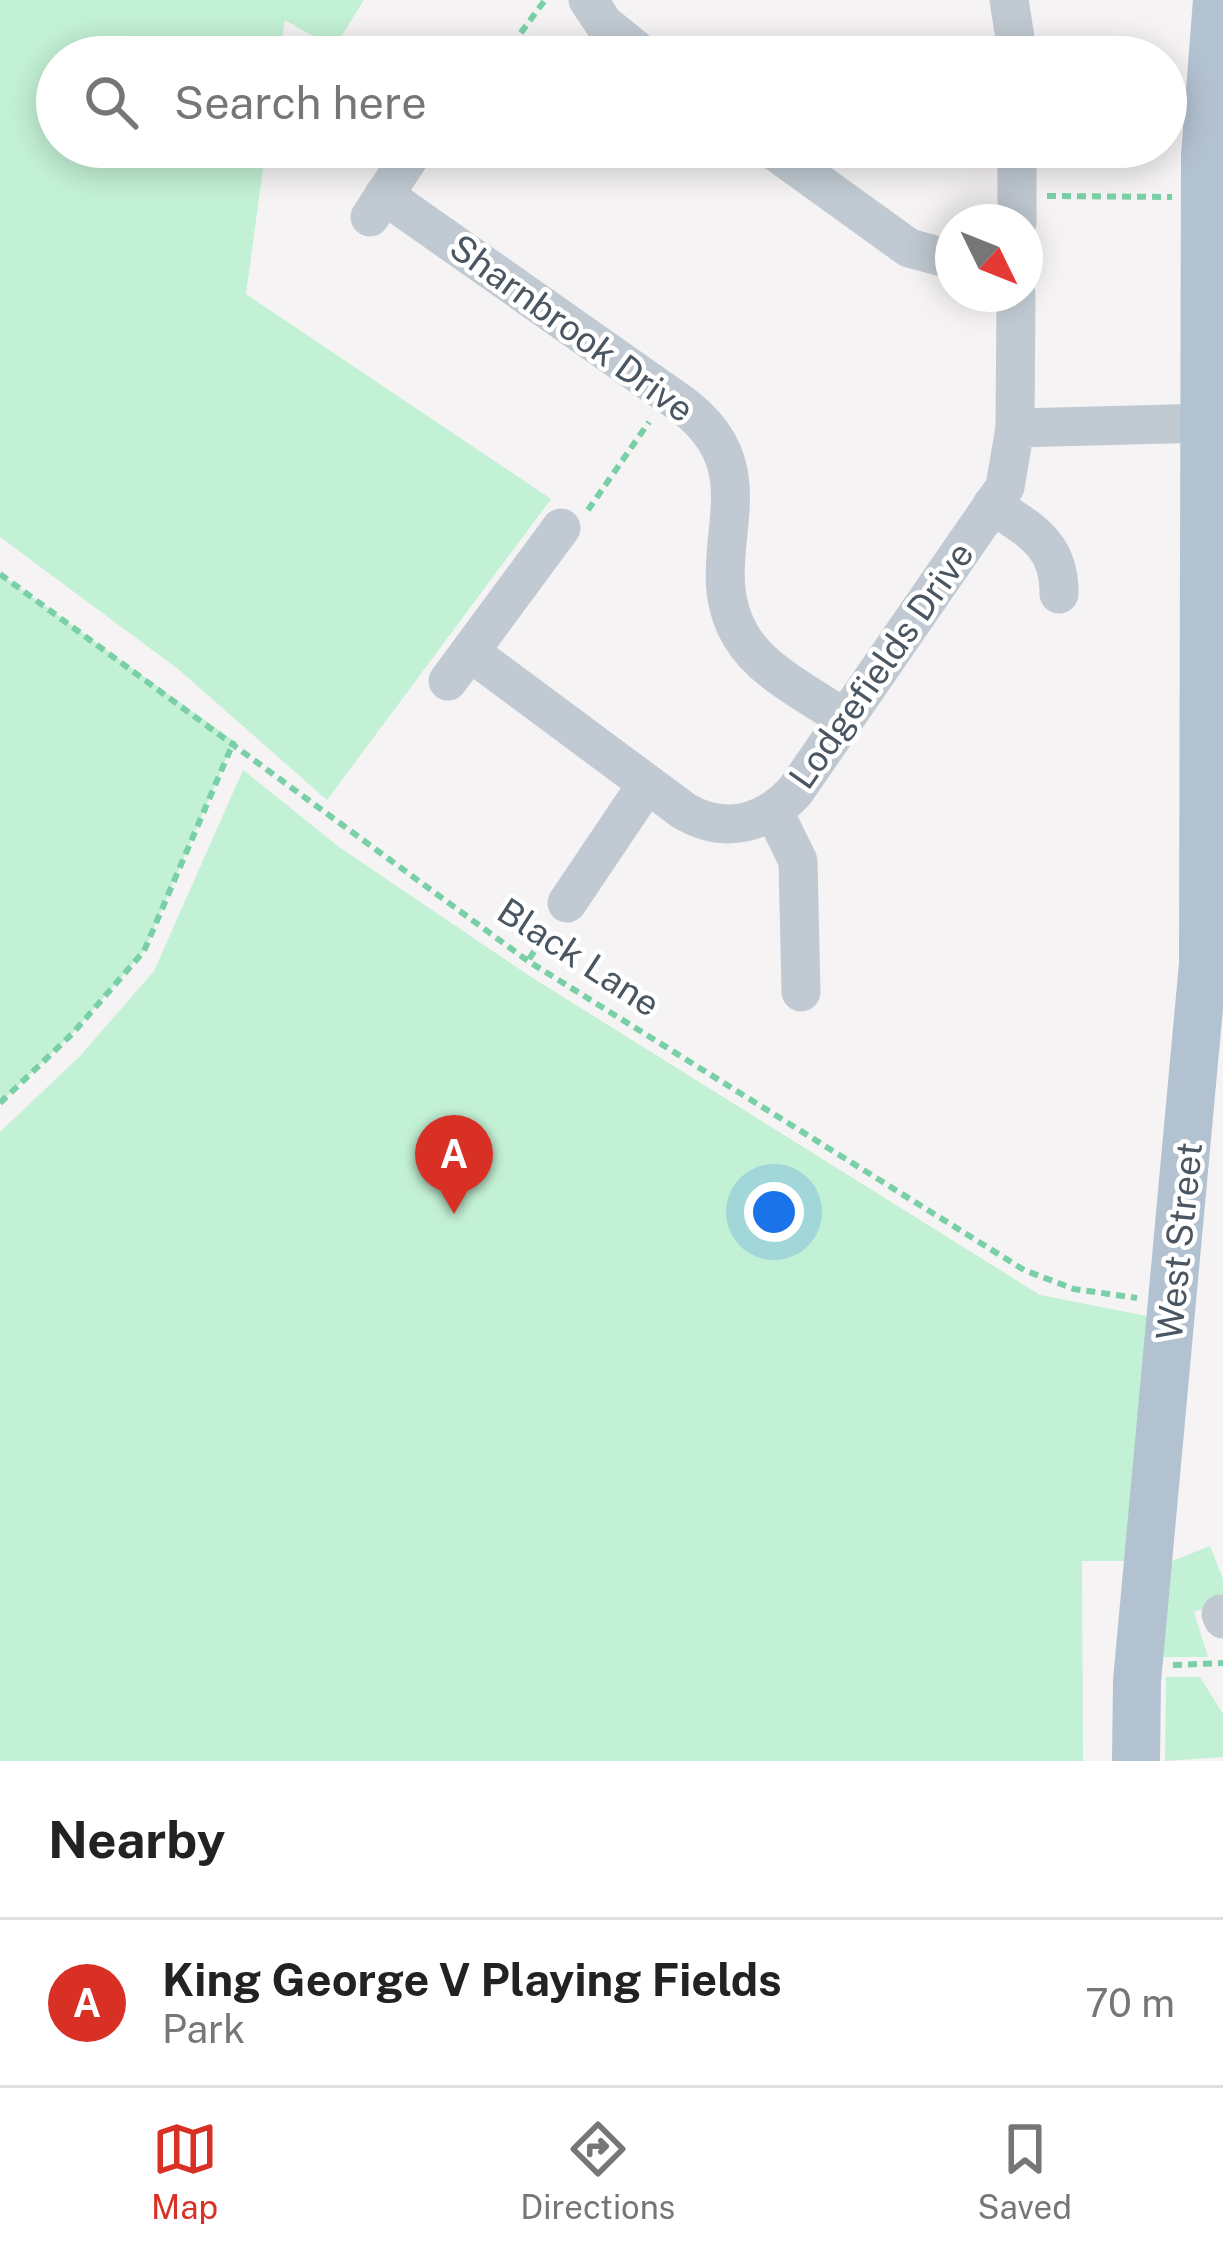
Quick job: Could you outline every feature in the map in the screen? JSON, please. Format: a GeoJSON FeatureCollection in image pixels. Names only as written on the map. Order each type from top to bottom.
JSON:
{"type":"FeatureCollection","features":[{"type":"Feature","properties":{"kind":"main road","name":"West Street"},"geometry":{"type":"LineString","coordinates":[[1136,1761],[1139,1666],[1203,964],[1216,658],[1208,423],[1215,323],[1205,197],[1217,0]]}},
{"type":"Feature","properties":{"kind":"street"},"geometry":{"type":"LineString","coordinates":[[588,0],[619,36]]}},
{"type":"Feature","properties":{"kind":"street"},"geometry":{"type":"LineString","coordinates":[[1009,0],[1015,36]]}},
{"type":"Feature","properties":{"kind":"street","name":"Sharnbrook Drive"},"geometry":{"type":"LineString","coordinates":[[402,168],[377,206],[702,421],[725,452],[730,476],[728,593],[739,633],[778,674],[844,718]]}},
{"type":"Feature","properties":{"kind":"street"},"geometry":{"type":"LineString","coordinates":[[798,168],[909,248],[935,255]]}},
{"type":"Feature","properties":{"kind":"street"},"geometry":{"type":"LineString","coordinates":[[1017,168],[1017,204]]}},
{"type":"Feature","properties":{"kind":"street","name":"Lodgefields Drive"},"geometry":{"type":"LineString","coordinates":[[560,528],[459,667],[706,822],[740,824],[774,812],[796,790],[1011,474],[1016,312]]}},
{"type":"Feature","properties":{"kind":"street"},"geometry":{"type":"LineString","coordinates":[[1015,428],[1208,423]]}},
{"type":"Feature","properties":{"kind":"street"},"geometry":{"type":"LineString","coordinates":[[992,505],[1051,548],[1059,569],[1059,594]]}},
{"type":"Feature","properties":{"kind":"street"},"geometry":{"type":"LineString","coordinates":[[567,903],[647,784]]}},
{"type":"Feature","properties":{"kind":"street"},"geometry":{"type":"LineString","coordinates":[[774,812],[798,860],[801,992]]}},
{"type":"Feature","properties":{"kind":"path"},"geometry":{"type":"LineString","coordinates":[[518,36],[545,0]]}},
{"type":"Feature","properties":{"kind":"path"},"geometry":{"type":"LineString","coordinates":[[1043,207],[1205,197]]}},
{"type":"Feature","properties":{"kind":"path"},"geometry":{"type":"LineString","coordinates":[[560,528],[580,520],[669,395]]}},
{"type":"Feature","properties":{"kind":"path","name":"Black Lane"},"geometry":{"type":"LineString","coordinates":[[0,574],[235,741],[528,961],[1024,1270],[1074,1289],[1170,1303]]}},
{"type":"Feature","properties":{"kind":"path"},"geometry":{"type":"LineString","coordinates":[[0,1103],[73,1033],[144,952],[235,741]]}},
{"type":"Feature","properties":{"kind":"path"},"geometry":{"type":"LineString","coordinates":[[1139,1666],[1223,1663]]}},
{"type":"Feature","properties":{"kind":"green space"},"geometry":{"type":"Polygon","coordinates":[[[0,0],[364,0],[342,36],[313,36],[285,20],[282,36],[36,36],[36,168],[263,168],[246,294],[551,499],[327,800],[178,669],[0,537],[0,0]]]}},
{"type":"Feature","properties":{"kind":"green space"},"geometry":{"type":"Polygon","coordinates":[[[0,574],[234,741],[144,951],[73,1033],[0,1103],[0,574]]]}},
{"type":"Feature","properties":{"kind":"green space"},"geometry":{"type":"Polygon","coordinates":[[[243,770],[339,847],[528,975],[1040,1295],[1147,1316],[1130,1561],[1082,1561],[1083,1761],[0,1761],[0,1132],[80,1056],[154,971],[243,770]]]}},
{"type":"Feature","properties":{"kind":"green space"},"geometry":{"type":"Polygon","coordinates":[[[1210,1546],[1223,1579],[1223,1602],[1194,1612],[1208,1657],[1163,1657],[1167,1563],[1210,1546]]]}},
{"type":"Feature","properties":{"kind":"green space"},"geometry":{"type":"Polygon","coordinates":[[[1166,1677],[1200,1677],[1223,1714],[1223,1757],[1165,1761],[1166,1677]]]}},
{"type":"Feature","properties":{"kind":"place","name":"King George V Playing Fields"},"geometry":{"type":"Point","coordinates":[454,1214]}}]}
